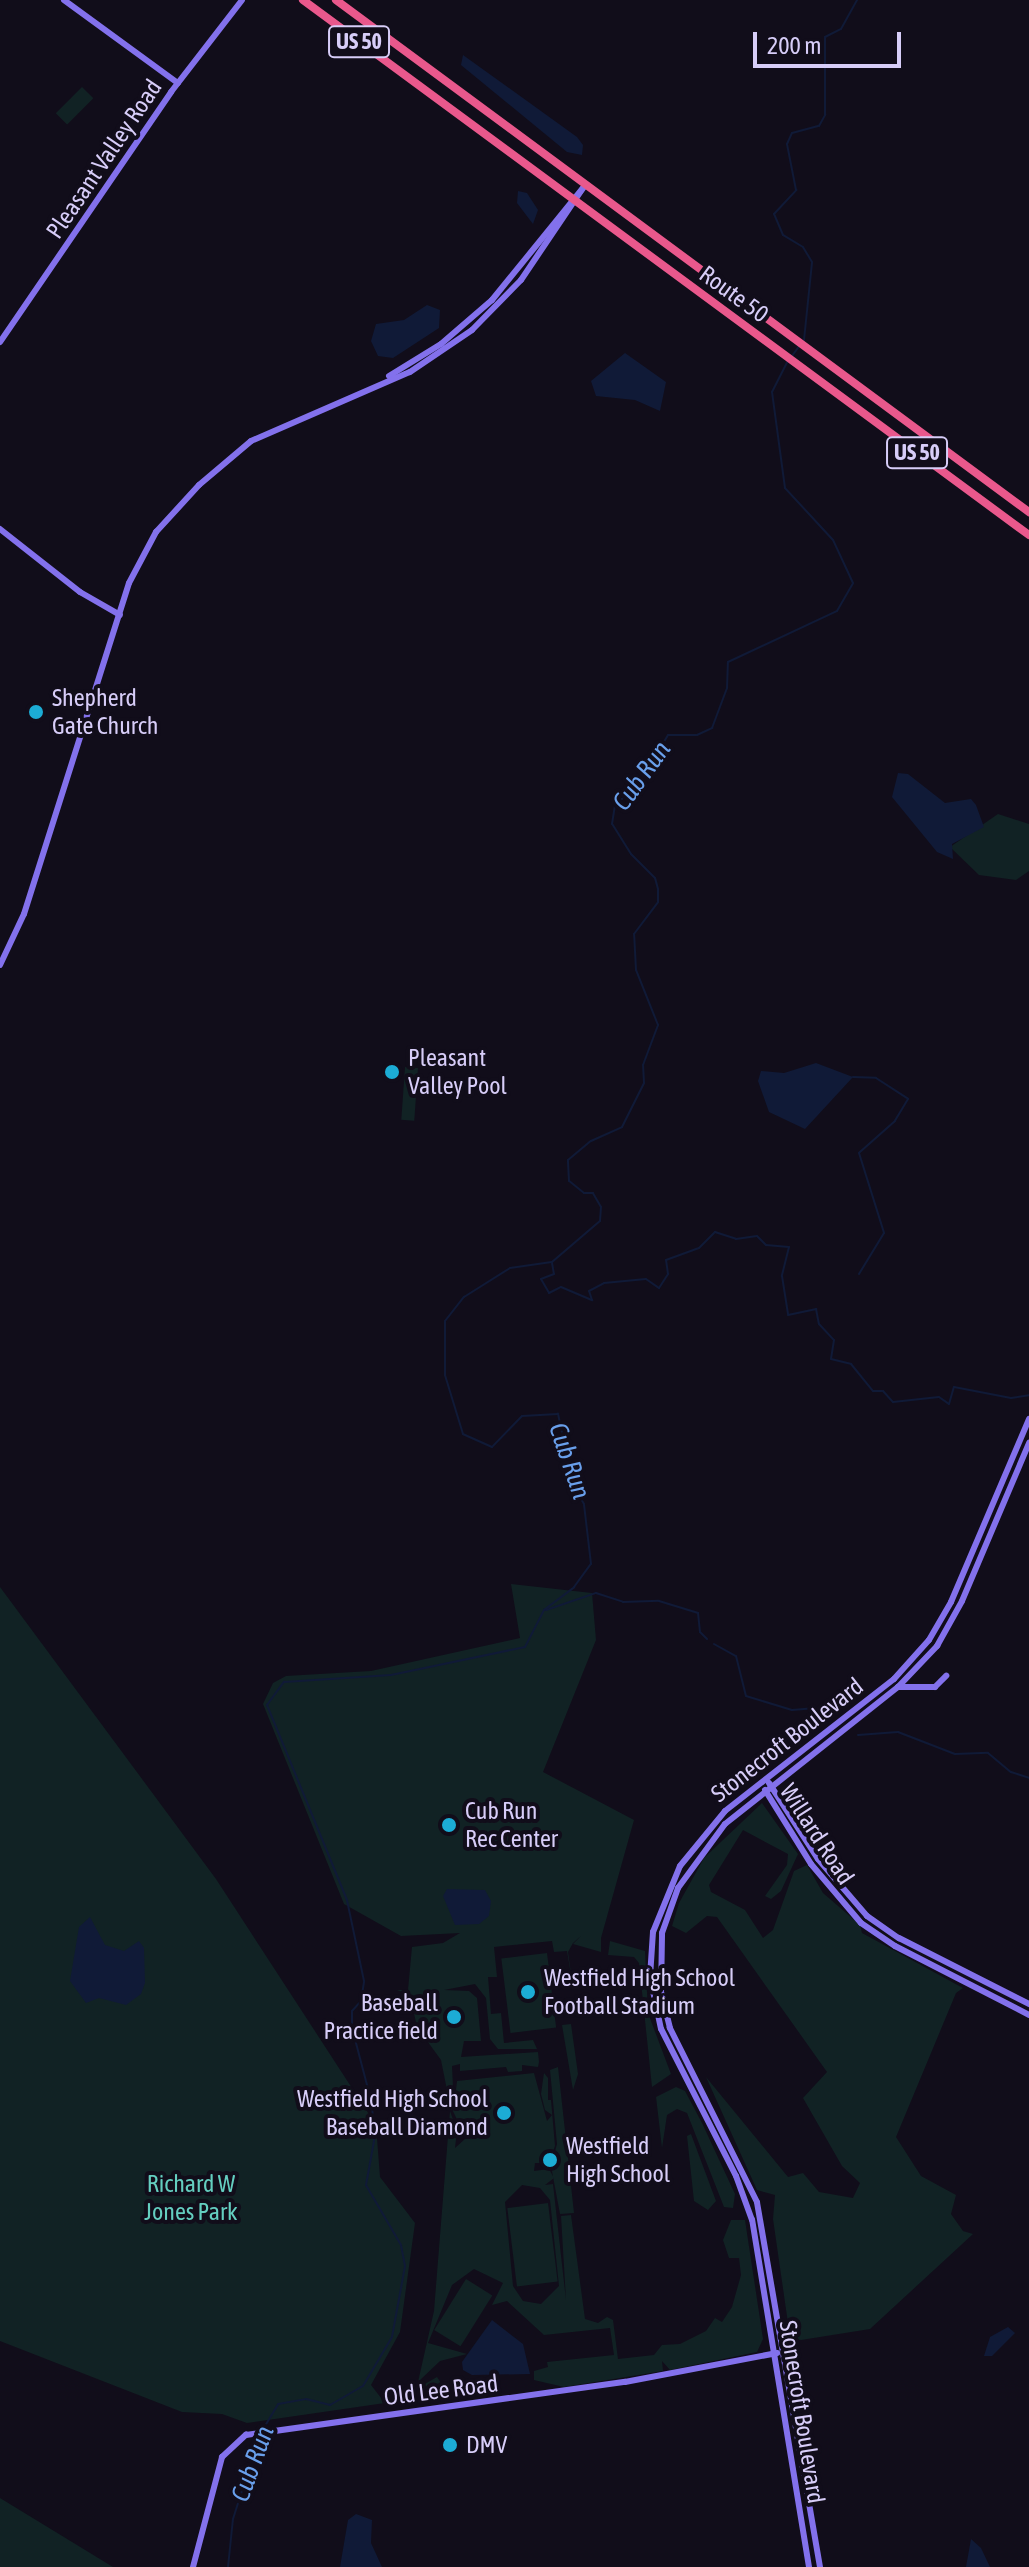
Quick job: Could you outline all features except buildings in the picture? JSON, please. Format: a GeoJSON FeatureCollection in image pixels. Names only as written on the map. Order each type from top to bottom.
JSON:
{"type":"FeatureCollection","features":[{"type":"Feature","properties":{"kind":"highway","name":"Route 50"},"geometry":{"type":"LineString","coordinates":[[303,0],[573,202],[1029,535]]}},
{"type":"Feature","properties":{"kind":"highway","name":"Route 50"},"geometry":{"type":"LineString","coordinates":[[336,0],[1029,512]]}},
{"type":"Feature","properties":{"kind":"main road"},"geometry":{"type":"LineString","coordinates":[[64,0],[178,83]]}},
{"type":"Feature","properties":{"kind":"main road","name":"Pleasant Valley Road"},"geometry":{"type":"LineString","coordinates":[[0,342],[178,83],[242,0]]}},
{"type":"Feature","properties":{"kind":"main road"},"geometry":{"type":"LineString","coordinates":[[0,965],[19,929],[134,571],[156,532],[223,462],[261,435],[384,380],[441,344],[492,300],[585,185]]}},
{"type":"Feature","properties":{"kind":"main road"},"geometry":{"type":"LineString","coordinates":[[0,529],[80,592],[120,615]]}},
{"type":"Feature","properties":{"kind":"main road","name":"Stonecroft Boulevard"},"geometry":{"type":"LineString","coordinates":[[809,2567],[748,2205],[667,2044],[650,1977],[657,1914],[680,1866],[718,1818],[763,1778],[913,1661],[939,1627],[1029,1419]]}},
{"type":"Feature","properties":{"kind":"main road","name":"Stonecroft Boulevard"},"geometry":{"type":"LineString","coordinates":[[820,2567],[757,2202],[670,2028],[660,1968],[666,1920],[687,1872],[716,1833],[898,1687],[937,1646],[953,1619],[1029,1443]]}},
{"type":"Feature","properties":{"kind":"main road"},"geometry":{"type":"LineString","coordinates":[[898,1687],[935,1687],[946,1676]]}},
{"type":"Feature","properties":{"kind":"main road","name":"Willard Road"},"geometry":{"type":"LineString","coordinates":[[763,1778],[811,1864],[861,1923],[895,1946],[1029,2015]]}},
{"type":"Feature","properties":{"kind":"main road","name":"Willard Road"},"geometry":{"type":"LineString","coordinates":[[769,1788],[818,1859],[867,1916],[899,1938],[1029,2004]]}},
{"type":"Feature","properties":{"kind":"main road","name":"Old Lee Road"},"geometry":{"type":"LineString","coordinates":[[193,2567],[222,2457],[239,2438],[258,2432],[597,2386],[784,2351]]}},
{"type":"Feature","properties":{"kind":"green space"},"geometry":{"type":"Polygon","coordinates":[[[82,87],[93,98],[67,124],[56,113],[82,87]]]}},
{"type":"Feature","properties":{"kind":"green space"},"geometry":{"type":"Polygon","coordinates":[[[998,814],[1029,824],[1029,871],[1016,880],[979,875],[950,847],[998,814]]]}},
{"type":"Feature","properties":{"kind":"green space"},"geometry":{"type":"Polygon","coordinates":[[[405,1067],[418,1068],[414,1121],[401,1120],[405,1067]]]}},
{"type":"Feature","properties":{"kind":"green space"},"geometry":{"type":"Polygon","coordinates":[[[511,1584],[592,1593],[596,1640],[543,1772],[634,1820],[601,1938],[601,1952],[573,1944],[581,1936],[573,1943],[568,1952],[572,1981],[567,1951],[554,1952],[552,1941],[494,1947],[497,1977],[488,1977],[491,2014],[501,2013],[504,2043],[533,2040],[537,2049],[498,2049],[490,2039],[486,1998],[475,1984],[444,1990],[469,1991],[477,1998],[481,2041],[464,2041],[461,2057],[538,2052],[539,2062],[538,2067],[522,2065],[522,2071],[508,2072],[506,2067],[460,2071],[460,2064],[452,2066],[454,2108],[457,2081],[534,2073],[547,2121],[552,2115],[545,2110],[541,2094],[544,2073],[548,2078],[548,2100],[551,2100],[555,2146],[549,2163],[535,2163],[534,2171],[549,2169],[554,2178],[545,2185],[553,2184],[566,2300],[561,2216],[571,2215],[585,2319],[598,2323],[607,2317],[613,2320],[618,2359],[654,2355],[662,2345],[680,2344],[706,2331],[715,2318],[722,2322],[732,2307],[741,2275],[739,2258],[729,2258],[723,2240],[731,2220],[745,2220],[763,2339],[757,2352],[670,2370],[662,2361],[663,2371],[564,2387],[534,2380],[534,2371],[548,2367],[547,2362],[614,2355],[610,2328],[544,2335],[507,2301],[492,2305],[503,2283],[474,2269],[452,2285],[428,2343],[467,2354],[440,2361],[418,2382],[434,2311],[450,2111],[457,2131],[455,2148],[466,2138],[450,2105],[441,2060],[417,2027],[410,1995],[397,1990],[408,1990],[412,1947],[443,1943],[460,1933],[401,1936],[344,1904],[263,1704],[273,1683],[286,1676],[371,1671],[520,1638],[511,1584]],[[522,2185],[505,2202],[513,2286],[523,2301],[541,2304],[559,2286],[550,2200],[540,2188],[522,2185]]]}},
{"type":"Feature","properties":{"kind":"green space","name":"Richard W Jones Park"},"geometry":{"type":"Polygon","coordinates":[[[0,1587],[216,1879],[376,2125],[380,2177],[415,2223],[400,2332],[371,2385],[385,2403],[247,2423],[222,2414],[182,2412],[0,2341],[0,1587]]]}},
{"type":"Feature","properties":{"kind":"green space"},"geometry":{"type":"Polygon","coordinates":[[[762,1803],[798,1854],[781,1891],[771,1899],[765,1896],[787,1865],[788,1854],[743,1830],[709,1885],[711,1892],[745,1910],[763,1938],[773,1930],[794,1871],[807,1865],[823,1893],[860,1925],[862,1933],[963,1988],[956,1993],[896,2137],[921,2176],[956,2195],[951,2214],[963,2231],[973,2234],[870,2329],[801,2340],[794,2339],[789,2330],[773,2219],[775,2195],[757,2190],[706,2077],[788,2177],[803,2173],[819,2192],[853,2198],[860,2183],[842,2166],[803,2098],[827,2072],[717,1917],[707,1916],[686,1933],[672,1926],[679,1903],[704,1858],[762,1803]]]}},
{"type":"Feature","properties":{"kind":"green space"},"geometry":{"type":"Polygon","coordinates":[[[610,1941],[645,1951],[648,2013],[671,2074],[652,2087],[639,1963],[634,1957],[608,1955],[610,1941]]]}},
{"type":"Feature","properties":{"kind":"green space","name":"Westfield High School Football Stadium"},"geometry":{"type":"Polygon","coordinates":[[[547,1953],[556,2027],[510,2033],[501,1959],[547,1953]]]}},
{"type":"Feature","properties":{"kind":"green space"},"geometry":{"type":"Polygon","coordinates":[[[571,2024],[578,2074],[573,2090],[562,2025],[571,2024]]]}},
{"type":"Feature","properties":{"kind":"green space"},"geometry":{"type":"Polygon","coordinates":[[[558,2067],[574,2213],[560,2214],[551,2166],[557,2144],[550,2070],[558,2067]]]}},
{"type":"Feature","properties":{"kind":"green space"},"geometry":{"type":"Polygon","coordinates":[[[676,2087],[685,2091],[702,2123],[735,2194],[733,2208],[724,2207],[687,2113],[677,2109],[667,2115],[662,2148],[656,2097],[676,2087]]]}},
{"type":"Feature","properties":{"kind":"green space"},"geometry":{"type":"Polygon","coordinates":[[[691,2134],[716,2201],[708,2210],[694,2201],[687,2136],[691,2134]]]}},
{"type":"Feature","properties":{"kind":"green space"},"geometry":{"type":"Polygon","coordinates":[[[548,2203],[558,2281],[517,2286],[507,2208],[548,2203]]]}},
{"type":"Feature","properties":{"kind":"green space"},"geometry":{"type":"Polygon","coordinates":[[[466,2279],[492,2295],[460,2346],[434,2330],[466,2279]]]}},
{"type":"Feature","properties":{"kind":"green space"},"geometry":{"type":"Polygon","coordinates":[[[437,2377],[448,2393],[462,2397],[413,2404],[416,2389],[437,2377]]]}},
{"type":"Feature","properties":{"kind":"green space"},"geometry":{"type":"Polygon","coordinates":[[[0,2498],[113,2567],[0,2567],[0,2498]]]}},
{"type":"Feature","properties":{"kind":"water"},"geometry":{"type":"Polygon","coordinates":[[[463,55],[577,137],[583,145],[582,155],[567,152],[461,65],[463,55]]]}},
{"type":"Feature","properties":{"kind":"water"},"geometry":{"type":"Polygon","coordinates":[[[518,191],[527,193],[538,210],[533,224],[517,203],[518,191]]]}},
{"type":"Feature","properties":{"kind":"water"},"geometry":{"type":"Polygon","coordinates":[[[427,305],[440,310],[439,328],[393,358],[378,356],[371,341],[376,324],[404,320],[427,305]]]}},
{"type":"Feature","properties":{"kind":"water"},"geometry":{"type":"Polygon","coordinates":[[[625,353],[666,382],[660,411],[635,400],[596,396],[591,381],[625,353]]]}},
{"type":"Feature","properties":{"kind":"water"},"geometry":{"type":"Polygon","coordinates":[[[898,773],[908,774],[945,803],[971,799],[976,805],[984,827],[952,844],[953,859],[937,852],[892,797],[898,773]]]}},
{"type":"Feature","properties":{"kind":"water"},"geometry":{"type":"Polygon","coordinates":[[[816,1063],[853,1077],[805,1129],[769,1112],[758,1081],[761,1071],[784,1073],[816,1063]]]}},
{"type":"Feature","properties":{"kind":"water"},"geometry":{"type":"Polygon","coordinates":[[[447,1889],[485,1890],[491,1901],[489,1916],[479,1924],[455,1925],[443,1896],[447,1889]]]}},
{"type":"Feature","properties":{"kind":"water"},"geometry":{"type":"Polygon","coordinates":[[[90,1917],[105,1945],[124,1951],[139,1941],[144,1948],[145,1983],[141,1994],[126,2005],[99,1998],[86,2003],[70,1981],[79,1927],[90,1917]]]}},
{"type":"Feature","properties":{"kind":"water"},"geometry":{"type":"Polygon","coordinates":[[[492,2320],[523,2344],[530,2374],[472,2375],[463,2370],[462,2362],[492,2320]]]}},
{"type":"Feature","properties":{"kind":"water"},"geometry":{"type":"Polygon","coordinates":[[[1008,2327],[1015,2333],[992,2356],[984,2356],[990,2337],[1008,2327]]]}},
{"type":"Feature","properties":{"kind":"water"},"geometry":{"type":"Polygon","coordinates":[[[356,2514],[372,2520],[371,2543],[382,2567],[340,2567],[348,2520],[356,2514]]]}},
{"type":"Feature","properties":{"kind":"water"},"geometry":{"type":"Polygon","coordinates":[[[971,2539],[981,2548],[990,2567],[966,2567],[971,2539]]]}},
{"type":"Feature","properties":{"kind":"waterway","name":"Cub Run"},"geometry":{"type":"LineString","coordinates":[[804,340],[812,262],[803,247],[783,235],[774,214],[796,190],[787,144],[792,133],[819,126],[825,115],[825,37],[841,29],[857,0]]}},
{"type":"Feature","properties":{"kind":"waterway","name":"Cub Run"},"geometry":{"type":"LineString","coordinates":[[792,356],[800,345]]}},
{"type":"Feature","properties":{"kind":"waterway","name":"Cub Run"},"geometry":{"type":"LineString","coordinates":[[262,2431],[278,2404],[306,2399],[330,2405],[363,2386],[392,2337],[405,2266],[401,2245],[366,2185],[374,2141],[372,2104],[352,2028],[352,2011],[361,2001],[364,1981],[347,1900],[267,1705],[284,1682],[391,1675],[525,1647],[544,1610],[574,1587],[591,1564],[584,1504],[573,1485],[558,1414],[522,1416],[492,1447],[463,1434],[445,1375],[445,1321],[464,1297],[510,1268],[552,1262],[600,1221],[601,1207],[593,1193],[584,1193],[569,1181],[568,1160],[591,1141],[622,1127],[644,1083],[643,1065],[658,1025],[636,970],[634,934],[658,902],[658,889],[655,878],[631,854],[612,824],[615,805],[639,784],[668,735],[697,735],[712,728],[727,688],[728,662],[837,611],[853,583],[833,540],[785,488],[772,392],[788,361]]}},
{"type":"Feature","properties":{"kind":"waterway"},"geometry":{"type":"LineString","coordinates":[[853,1077],[876,1078],[908,1099],[895,1121],[859,1153],[884,1233],[859,1274]]}},
{"type":"Feature","properties":{"kind":"waterway"},"geometry":{"type":"LineString","coordinates":[[552,1263],[554,1274],[541,1279],[549,1293],[561,1287],[592,1300],[589,1291],[604,1283],[646,1279],[659,1288],[668,1274],[666,1260],[699,1248],[715,1232],[736,1239],[757,1236],[766,1245],[789,1247],[782,1276],[788,1315],[816,1309],[819,1324],[834,1340],[831,1359],[851,1364],[873,1391],[883,1391],[893,1402],[939,1397],[949,1404],[954,1387],[1011,1398],[1029,1395]]}},
{"type":"Feature","properties":{"kind":"waterway"},"geometry":{"type":"LineString","coordinates":[[546,1610],[596,1593],[623,1602],[659,1601],[698,1613],[700,1632],[707,1639]]}},
{"type":"Feature","properties":{"kind":"waterway"},"geometry":{"type":"LineString","coordinates":[[714,1644],[736,1656],[746,1696],[792,1710],[813,1708],[831,1717]]}},
{"type":"Feature","properties":{"kind":"waterway"},"geometry":{"type":"LineString","coordinates":[[858,1735],[898,1732],[955,1754],[988,1753],[1011,1772],[1029,1778]]}},
{"type":"Feature","properties":{"kind":"waterway","name":"Cub Run"},"geometry":{"type":"LineString","coordinates":[[228,2567],[233,2519],[259,2437]]}},
{"type":"Feature","properties":{"kind":"place","name":"Shepherd Gate Church"},"geometry":{"type":"Point","coordinates":[36,712]}},
{"type":"Feature","properties":{"kind":"place","name":"Pleasant Valley Pool"},"geometry":{"type":"Point","coordinates":[392,1072]}},
{"type":"Feature","properties":{"kind":"place","name":"Cub Run Rec Center"},"geometry":{"type":"Point","coordinates":[449,1825]}},
{"type":"Feature","properties":{"kind":"place","name":"Westfield High School Football Stadium"},"geometry":{"type":"Point","coordinates":[528,1992]}},
{"type":"Feature","properties":{"kind":"place","name":"Baseball Practice field"},"geometry":{"type":"Point","coordinates":[454,2017]}},
{"type":"Feature","properties":{"kind":"place","name":"Westfield High School Baseball Diamond"},"geometry":{"type":"Point","coordinates":[504,2113]}},
{"type":"Feature","properties":{"kind":"place","name":"Westfield High School"},"geometry":{"type":"Point","coordinates":[550,2160]}},
{"type":"Feature","properties":{"kind":"place","name":"DMV"},"geometry":{"type":"Point","coordinates":[450,2445]}}]}
